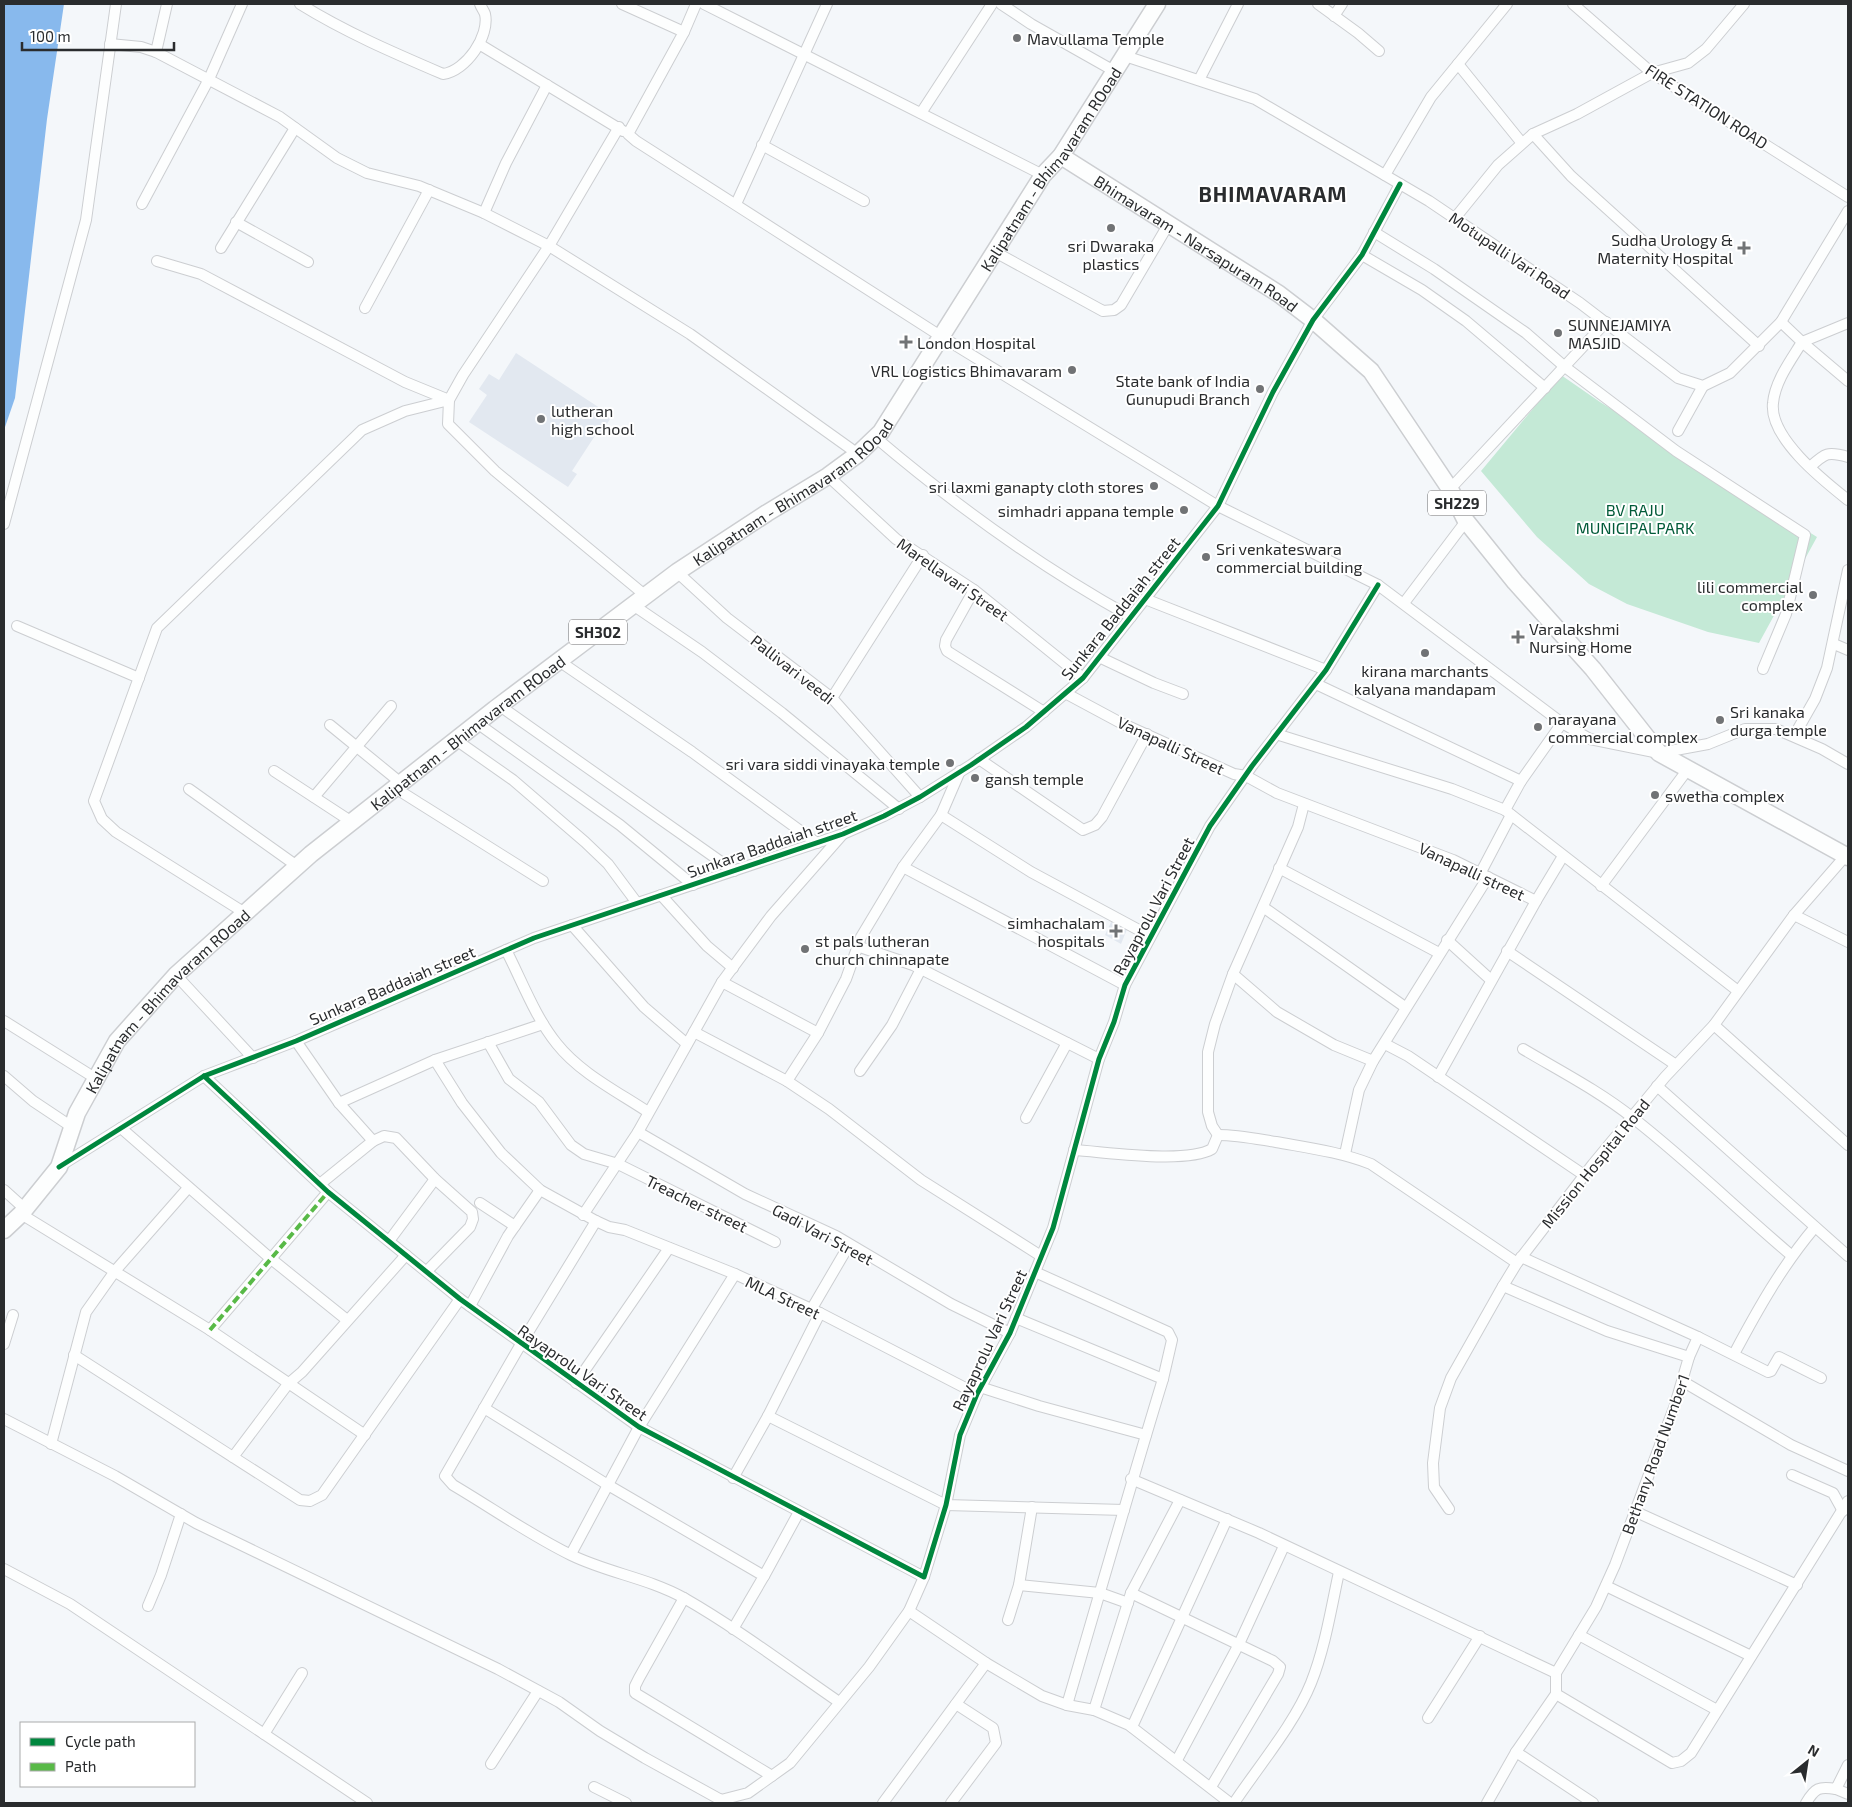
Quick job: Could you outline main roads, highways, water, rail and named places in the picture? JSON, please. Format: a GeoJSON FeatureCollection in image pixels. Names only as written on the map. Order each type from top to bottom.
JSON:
{"type":"FeatureCollection","features":[{"type":"Feature","properties":{"kind":"main road","name":"Kalipatnam - Bhimavaram ROoad"},"geometry":{"type":"LineString","coordinates":[[4,1230],[23,1211],[59,1167],[72,1127],[95,1078],[117,1042],[176,975],[298,866],[477,723],[677,572],[766,513],[828,476],[858,454],[875,437],[942,337],[1043,175],[1061,156],[1116,72],[1157,4]]}},
{"type":"Feature","properties":{"kind":"main road","name":"Bhimavaram - Narsapuram Road"},"geometry":{"type":"LineString","coordinates":[[1061,156],[1279,294],[1313,320],[1371,371],[1450,489],[1466,521],[1515,582],[1593,669],[1659,753],[1847,855]]}},
{"type":"Feature","properties":{"kind":"water"},"geometry":{"type":"Polygon","coordinates":[[[4,4],[64,4],[47,119],[15,398],[4,430],[4,4]]]}},
{"type":"Feature","properties":{"kind":"place","name":"Mavullama Temple"},"geometry":{"type":"Point","coordinates":[1017,38]}},
{"type":"Feature","properties":{"kind":"place","name":"sri Dwaraka plastics"},"geometry":{"type":"Point","coordinates":[1111,228]}},
{"type":"Feature","properties":{"kind":"place","name":"Sudha Urology & Maternity Hospital"},"geometry":{"type":"Point","coordinates":[1744,248]}},
{"type":"Feature","properties":{"kind":"place","name":"SUNNEJAMIYA MASJID"},"geometry":{"type":"Point","coordinates":[1558,333]}},
{"type":"Feature","properties":{"kind":"place","name":"London Hospital"},"geometry":{"type":"Point","coordinates":[906,342]}},
{"type":"Feature","properties":{"kind":"place","name":"VRL Logistics Bhimavaram"},"geometry":{"type":"Point","coordinates":[1072,370]}},
{"type":"Feature","properties":{"kind":"place","name":"State bank of India Gunupudi Branch"},"geometry":{"type":"Point","coordinates":[1260,389]}},
{"type":"Feature","properties":{"kind":"place","name":"lutheran high school"},"geometry":{"type":"Point","coordinates":[541,419]}},
{"type":"Feature","properties":{"kind":"place","name":"sri laxmi ganapty cloth stores"},"geometry":{"type":"Point","coordinates":[1154,486]}},
{"type":"Feature","properties":{"kind":"place","name":"simhadri appana temple"},"geometry":{"type":"Point","coordinates":[1184,510]}},
{"type":"Feature","properties":{"kind":"place","name":"Sri venkateswara commercial building"},"geometry":{"type":"Point","coordinates":[1206,557]}},
{"type":"Feature","properties":{"kind":"place","name":"lili commercial complex"},"geometry":{"type":"Point","coordinates":[1813,595]}},
{"type":"Feature","properties":{"kind":"place","name":"Varalakshmi Nursing Home"},"geometry":{"type":"Point","coordinates":[1518,637]}},
{"type":"Feature","properties":{"kind":"place","name":"kirana marchants kalyana mandapam"},"geometry":{"type":"Point","coordinates":[1425,653]}},
{"type":"Feature","properties":{"kind":"place","name":"Sri kanaka durga temple"},"geometry":{"type":"Point","coordinates":[1720,720]}},
{"type":"Feature","properties":{"kind":"place","name":"narayana commercial complex"},"geometry":{"type":"Point","coordinates":[1538,727]}},
{"type":"Feature","properties":{"kind":"place","name":"sri vara siddi vinayaka temple"},"geometry":{"type":"Point","coordinates":[950,763]}},
{"type":"Feature","properties":{"kind":"place","name":"gansh temple"},"geometry":{"type":"Point","coordinates":[975,778]}},
{"type":"Feature","properties":{"kind":"place","name":"swetha complex"},"geometry":{"type":"Point","coordinates":[1655,795]}},
{"type":"Feature","properties":{"kind":"place","name":"simhachalam hospitals"},"geometry":{"type":"Point","coordinates":[1116,931]}},
{"type":"Feature","properties":{"kind":"place","name":"st pals lutheran church chinnapate"},"geometry":{"type":"Point","coordinates":[805,949]}},
{"type":"Feature","properties":{"kind":"district","name":"BHIMAVARAM"},"geometry":{"type":"Point","coordinates":[1273,193]}},
{"type":"Feature","properties":{"kind":"park label","name":"BV RAJU MUNICIPALPARK"},"geometry":{"type":"Point","coordinates":[1635,518]}}]}
